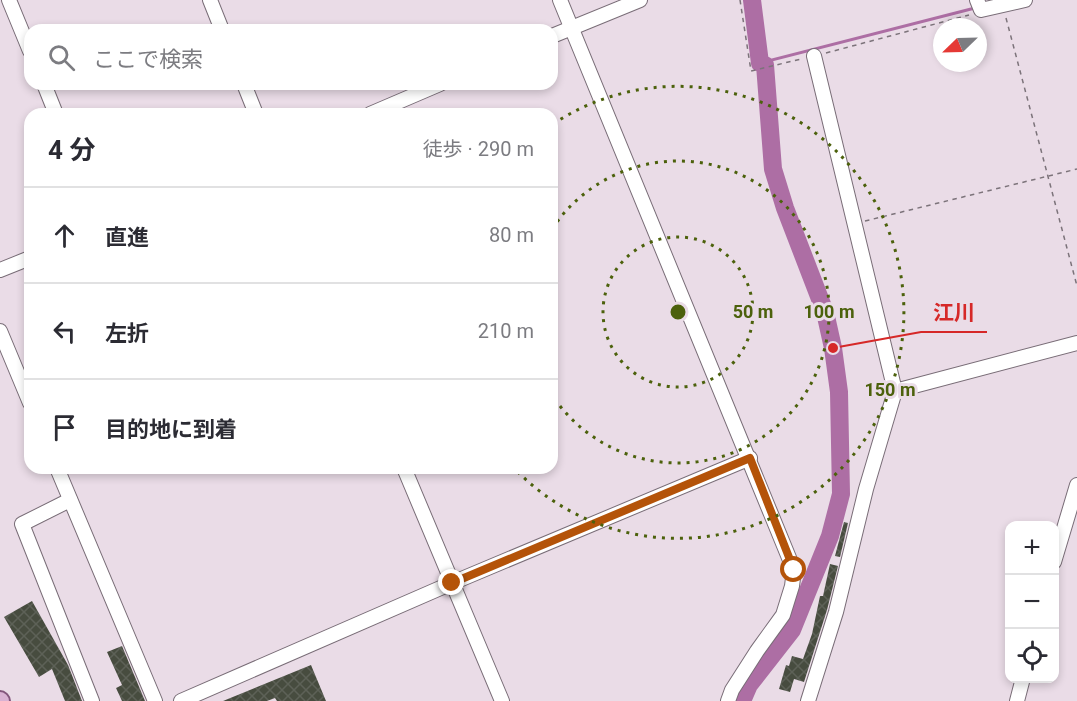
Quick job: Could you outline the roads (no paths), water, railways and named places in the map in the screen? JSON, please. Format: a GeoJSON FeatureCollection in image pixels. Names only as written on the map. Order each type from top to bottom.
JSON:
{"type":"FeatureCollection","features":[{"type":"Feature","properties":{"kind":"street"},"geometry":{"type":"LineString","coordinates":[[9,0],[24,36]]}},
{"type":"Feature","properties":{"kind":"street"},"geometry":{"type":"LineString","coordinates":[[210,0],[220,24]]}},
{"type":"Feature","properties":{"kind":"street"},"geometry":{"type":"LineString","coordinates":[[560,0],[750,458],[794,570],[792,586],[783,615],[732,690],[729,701]]}},
{"type":"Feature","properties":{"kind":"street"},"geometry":{"type":"LineString","coordinates":[[558,34],[640,0]]}},
{"type":"Feature","properties":{"kind":"street"},"geometry":{"type":"LineString","coordinates":[[979,5],[1002,5],[1025,0]]}},
{"type":"Feature","properties":{"kind":"street"},"geometry":{"type":"LineString","coordinates":[[808,701],[836,612],[866,489],[895,391],[814,56]]}},
{"type":"Feature","properties":{"kind":"street"},"geometry":{"type":"LineString","coordinates":[[46,90],[54,108]]}},
{"type":"Feature","properties":{"kind":"street"},"geometry":{"type":"LineString","coordinates":[[246,90],[254,108]]}},
{"type":"Feature","properties":{"kind":"street"},"geometry":{"type":"LineString","coordinates":[[384,108],[426,90]]}},
{"type":"Feature","properties":{"kind":"street"},"geometry":{"type":"LineString","coordinates":[[0,270],[24,260]]}},
{"type":"Feature","properties":{"kind":"street"},"geometry":{"type":"LineString","coordinates":[[0,331],[24,389]]}},
{"type":"Feature","properties":{"kind":"street"},"geometry":{"type":"LineString","coordinates":[[895,391],[1077,343]]}},
{"type":"Feature","properties":{"kind":"street"},"geometry":{"type":"LineString","coordinates":[[181,701],[199,697],[452,583],[750,458]]}},
{"type":"Feature","properties":{"kind":"street"},"geometry":{"type":"LineString","coordinates":[[59,474],[155,701]]}},
{"type":"Feature","properties":{"kind":"street"},"geometry":{"type":"LineString","coordinates":[[407,474],[502,701]]}},
{"type":"Feature","properties":{"kind":"street"},"geometry":{"type":"LineString","coordinates":[[1059,549],[1073,511],[1077,485]]}},
{"type":"Feature","properties":{"kind":"street"},"geometry":{"type":"LineString","coordinates":[[70,500],[22,524],[92,701]]}},
{"type":"Feature","properties":{"kind":"street"},"geometry":{"type":"LineString","coordinates":[[1017,701],[1022,683]]}},
{"type":"Feature","properties":{"kind":"waterway"},"geometry":{"type":"LineString","coordinates":[[742,701],[749,685],[792,630],[830,536],[841,494],[839,392],[833,348],[825,312],[785,208],[773,169],[765,65],[760,63],[752,0]]}},
{"type":"Feature","properties":{"kind":"waterway"},"geometry":{"type":"LineString","coordinates":[[760,63],[975,8]]}},
{"type":"Feature","properties":{"kind":"place","name":"江川"},"geometry":{"type":"Point","coordinates":[833,348]}}]}
